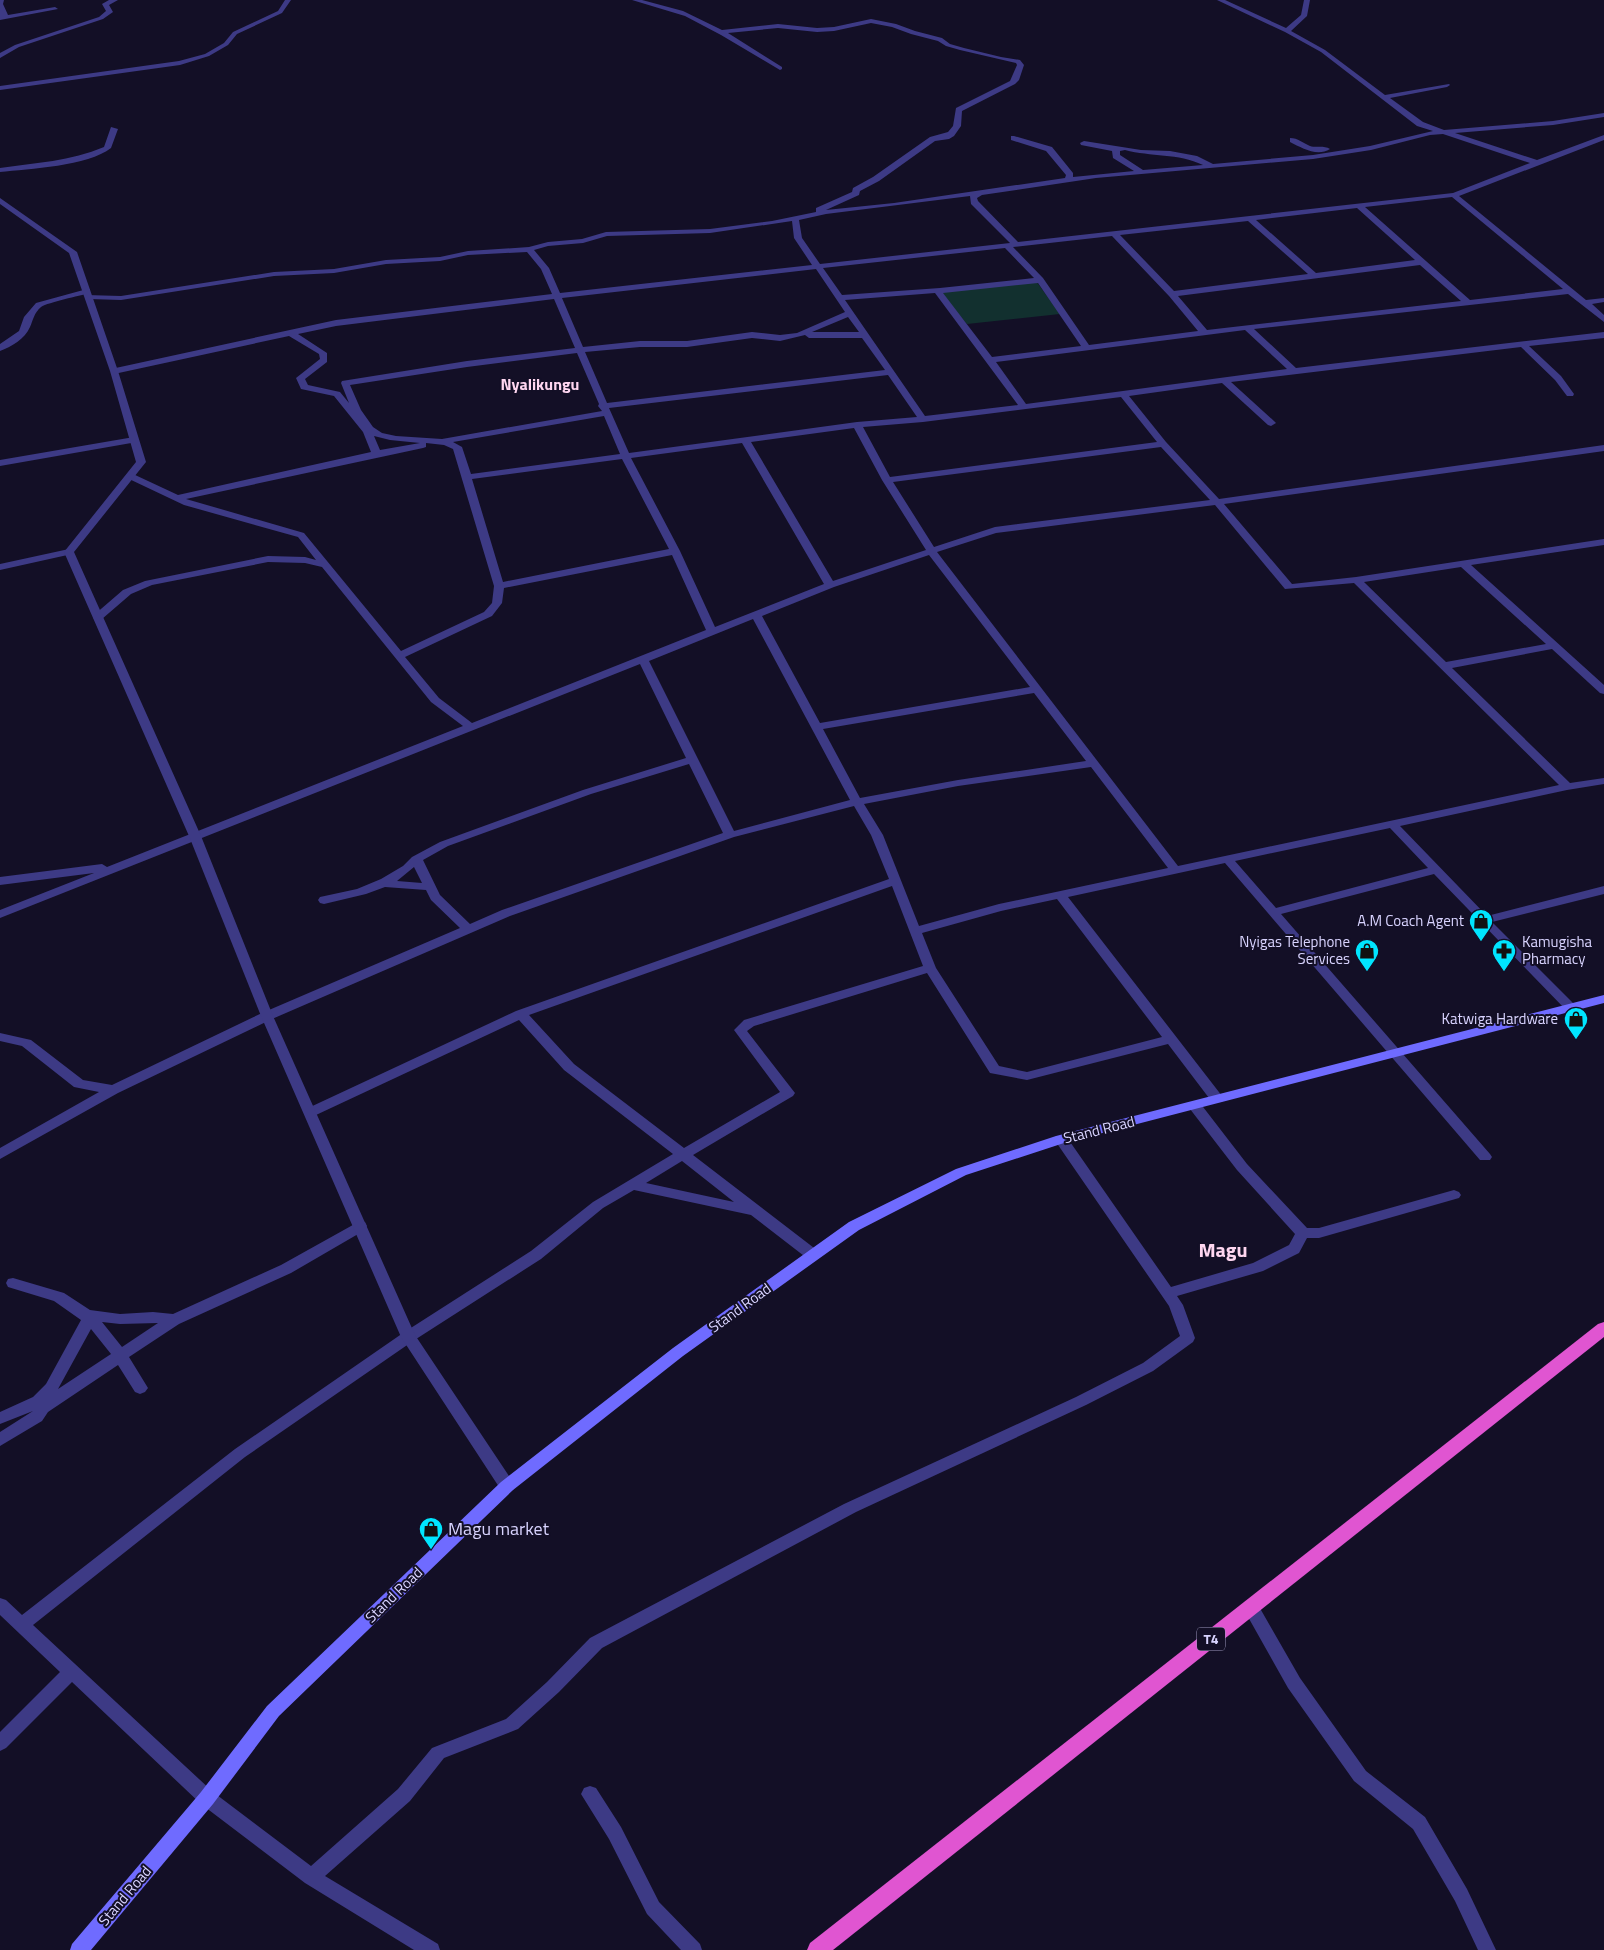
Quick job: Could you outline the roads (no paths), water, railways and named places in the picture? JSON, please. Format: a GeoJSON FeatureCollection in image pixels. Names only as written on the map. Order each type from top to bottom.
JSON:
{"type":"FeatureCollection","features":[{"type":"Feature","properties":{"kind":"highway","name":"T4"},"geometry":{"type":"LineString","coordinates":[[817,1950],[1604,1328]]}},
{"type":"Feature","properties":{"kind":"main road","name":"Stand Road"},"geometry":{"type":"LineString","coordinates":[[79,1950],[207,1798],[273,1711],[507,1486],[678,1352],[854,1226],[961,1172],[1061,1139],[1604,999]]}},
{"type":"Feature","properties":{"kind":"street"},"geometry":{"type":"LineString","coordinates":[[0,17],[5,14],[0,4],[1,0]]}},
{"type":"Feature","properties":{"kind":"street"},"geometry":{"type":"LineString","coordinates":[[0,56],[17,46],[101,18],[110,12],[105,4],[115,0]]}},
{"type":"Feature","properties":{"kind":"street"},"geometry":{"type":"LineString","coordinates":[[0,88],[162,66],[206,56],[226,44],[235,33],[280,12],[288,0]]}},
{"type":"Feature","properties":{"kind":"street"},"geometry":{"type":"LineString","coordinates":[[635,0],[685,14],[722,32],[780,68]]}},
{"type":"Feature","properties":{"kind":"street"},"geometry":{"type":"LineString","coordinates":[[1220,0],[1287,31],[1324,51],[1420,124],[1538,163]]}},
{"type":"Feature","properties":{"kind":"street"},"geometry":{"type":"LineString","coordinates":[[1287,31],[1304,16],[1305,2],[1307,0]]}},
{"type":"Feature","properties":{"kind":"street"},"geometry":{"type":"LineString","coordinates":[[0,17],[55,9]]}},
{"type":"Feature","properties":{"kind":"street"},"geometry":{"type":"LineString","coordinates":[[722,32],[778,26],[817,30],[871,21],[894,25],[913,33],[940,39],[948,45],[962,50],[1018,61],[1021,64],[1016,79],[1000,91],[959,110],[957,126],[951,134],[933,140],[856,190],[850,197],[833,202],[826,208],[805,216]]}},
{"type":"Feature","properties":{"kind":"street"},"geometry":{"type":"LineString","coordinates":[[1384,97],[1446,85]]}},
{"type":"Feature","properties":{"kind":"street"},"geometry":{"type":"LineString","coordinates":[[0,348],[21,336],[28,328],[28,317],[40,305],[88,294],[121,298],[274,274],[334,271],[386,262],[440,259],[468,253],[529,249],[548,244],[583,241],[606,234],[710,231],[772,223],[795,217],[1068,180],[1313,157],[1356,150],[1411,136],[1554,122],[1604,115]]}},
{"type":"Feature","properties":{"kind":"street"},"geometry":{"type":"LineString","coordinates":[[0,170],[92,155],[107,148],[114,129]]}},
{"type":"Feature","properties":{"kind":"street"},"geometry":{"type":"LineString","coordinates":[[114,371],[336,323],[817,266],[1454,195],[1604,137]]}},
{"type":"Feature","properties":{"kind":"street"},"geometry":{"type":"LineString","coordinates":[[1014,138],[1049,149],[1066,168],[1070,175],[1068,180]]}},
{"type":"Feature","properties":{"kind":"street"},"geometry":{"type":"LineString","coordinates":[[1293,140],[1310,148],[1356,150]]}},
{"type":"Feature","properties":{"kind":"street"},"geometry":{"type":"LineString","coordinates":[[1084,143],[1141,152],[1170,153],[1194,158],[1210,166]]}},
{"type":"Feature","properties":{"kind":"street"},"geometry":{"type":"LineString","coordinates":[[1116,149],[1116,156],[1141,172]]}},
{"type":"Feature","properties":{"kind":"street"},"geometry":{"type":"LineString","coordinates":[[856,192],[863,200],[877,203],[880,206]]}},
{"type":"Feature","properties":{"kind":"street"},"geometry":{"type":"LineString","coordinates":[[974,202],[973,197],[979,193]]}},
{"type":"Feature","properties":{"kind":"street"},"geometry":{"type":"LineString","coordinates":[[1454,195],[1604,319]]}},
{"type":"Feature","properties":{"kind":"street"},"geometry":{"type":"LineString","coordinates":[[953,197],[974,202],[1013,245],[1040,280],[1087,348]]}},
{"type":"Feature","properties":{"kind":"street"},"geometry":{"type":"LineString","coordinates":[[0,200],[73,252],[114,371],[141,462],[69,552],[0,567]]}},
{"type":"Feature","properties":{"kind":"street"},"geometry":{"type":"LineString","coordinates":[[1359,206],[1468,302]]}},
{"type":"Feature","properties":{"kind":"street"},"geometry":{"type":"LineString","coordinates":[[795,217],[798,238],[923,419]]}},
{"type":"Feature","properties":{"kind":"street"},"geometry":{"type":"LineString","coordinates":[[1251,219],[1314,274]]}},
{"type":"Feature","properties":{"kind":"street"},"geometry":{"type":"LineString","coordinates":[[1114,234],[1172,294],[1204,332]]}},
{"type":"Feature","properties":{"kind":"street"},"geometry":{"type":"LineString","coordinates":[[529,249],[545,268],[604,410],[675,552],[712,632]]}},
{"type":"Feature","properties":{"kind":"street"},"geometry":{"type":"LineString","coordinates":[[1172,294],[1314,274],[1422,262]]}},
{"type":"Feature","properties":{"kind":"street"},"geometry":{"type":"LineString","coordinates":[[840,298],[938,291],[1040,280]]}},
{"type":"Feature","properties":{"kind":"street"},"geometry":{"type":"LineString","coordinates":[[938,291],[1024,407]]}},
{"type":"Feature","properties":{"kind":"street"},"geometry":{"type":"LineString","coordinates":[[990,360],[1204,332],[1569,291]]}},
{"type":"Feature","properties":{"kind":"street"},"geometry":{"type":"LineString","coordinates":[[1585,303],[1604,300]]}},
{"type":"Feature","properties":{"kind":"street"},"geometry":{"type":"LineString","coordinates":[[799,335],[850,313]]}},
{"type":"Feature","properties":{"kind":"street"},"geometry":{"type":"LineString","coordinates":[[1247,327],[1294,371]]}},
{"type":"Feature","properties":{"kind":"street"},"geometry":{"type":"LineString","coordinates":[[292,333],[323,353],[324,360],[300,378],[304,387],[338,394],[367,431],[376,453]]}},
{"type":"Feature","properties":{"kind":"street"},"geometry":{"type":"LineString","coordinates":[[400,655],[488,614],[497,603],[499,586],[458,447],[446,441],[400,439],[375,433],[352,400],[345,383],[467,364],[640,344],[687,344],[752,336],[780,338],[799,335],[848,333],[864,335]]}},
{"type":"Feature","properties":{"kind":"street"},"geometry":{"type":"LineString","coordinates":[[467,477],[857,425],[1024,407],[1294,371],[1604,335]]}},
{"type":"Feature","properties":{"kind":"street"},"geometry":{"type":"LineString","coordinates":[[1522,344],[1558,378],[1570,394]]}},
{"type":"Feature","properties":{"kind":"street"},"geometry":{"type":"LineString","coordinates":[[178,498],[376,453],[604,410],[889,372]]}},
{"type":"Feature","properties":{"kind":"street"},"geometry":{"type":"LineString","coordinates":[[1225,381],[1270,423]]}},
{"type":"Feature","properties":{"kind":"street"},"geometry":{"type":"LineString","coordinates":[[1123,394],[1163,444],[1217,502],[1288,587],[1356,580],[1604,542]]}},
{"type":"Feature","properties":{"kind":"street"},"geometry":{"type":"LineString","coordinates":[[857,425],[887,480],[932,552],[1176,871]]}},
{"type":"Feature","properties":{"kind":"street"},"geometry":{"type":"LineString","coordinates":[[0,463],[134,440]]}},
{"type":"Feature","properties":{"kind":"street"},"geometry":{"type":"LineString","coordinates":[[745,440],[830,585]]}},
{"type":"Feature","properties":{"kind":"street"},"geometry":{"type":"LineString","coordinates":[[887,480],[1163,444]]}},
{"type":"Feature","properties":{"kind":"street"},"geometry":{"type":"LineString","coordinates":[[0,914],[830,585],[995,530],[1217,502],[1604,448]]}},
{"type":"Feature","properties":{"kind":"street"},"geometry":{"type":"LineString","coordinates":[[0,454],[11,460]]}},
{"type":"Feature","properties":{"kind":"street"},"geometry":{"type":"LineString","coordinates":[[130,476],[187,503],[301,535],[435,700],[471,727]]}},
{"type":"Feature","properties":{"kind":"street"},"geometry":{"type":"LineString","coordinates":[[69,552],[195,836],[267,1016],[311,1112],[408,1337],[507,1486]]}},
{"type":"Feature","properties":{"kind":"street"},"geometry":{"type":"LineString","coordinates":[[499,586],[675,552]]}},
{"type":"Feature","properties":{"kind":"street"},"geometry":{"type":"LineString","coordinates":[[98,617],[127,592],[149,583],[268,559],[305,560],[326,565]]}},
{"type":"Feature","properties":{"kind":"street"},"geometry":{"type":"LineString","coordinates":[[1463,563],[1604,691]]}},
{"type":"Feature","properties":{"kind":"street"},"geometry":{"type":"LineString","coordinates":[[1356,580],[1567,787]]}},
{"type":"Feature","properties":{"kind":"street"},"geometry":{"type":"LineString","coordinates":[[756,615],[816,728],[877,835],[930,968],[994,1070],[1027,1076],[1170,1039]]}},
{"type":"Feature","properties":{"kind":"street"},"geometry":{"type":"LineString","coordinates":[[1444,666],[1554,646]]}},
{"type":"Feature","properties":{"kind":"street"},"geometry":{"type":"LineString","coordinates":[[643,660],[730,835]]}},
{"type":"Feature","properties":{"kind":"street"},"geometry":{"type":"LineString","coordinates":[[816,728],[963,704],[1036,689]]}},
{"type":"Feature","properties":{"kind":"street"},"geometry":{"type":"LineString","coordinates":[[324,900],[359,892],[405,872],[416,859],[444,844],[587,792],[692,760]]}},
{"type":"Feature","properties":{"kind":"street"},"geometry":{"type":"LineString","coordinates":[[0,1154],[113,1090],[267,1016],[506,914],[730,835],[857,802],[958,783],[1094,762]]}},
{"type":"Feature","properties":{"kind":"street"},"geometry":{"type":"LineString","coordinates":[[915,931],[999,908],[1567,787],[1604,781]]}},
{"type":"Feature","properties":{"kind":"street"},"geometry":{"type":"LineString","coordinates":[[1393,825],[1570,1007]]}},
{"type":"Feature","properties":{"kind":"street"},"geometry":{"type":"LineString","coordinates":[[416,859],[435,898],[469,930]]}},
{"type":"Feature","properties":{"kind":"street"},"geometry":{"type":"LineString","coordinates":[[1228,860],[1395,1052],[1484,1158]]}},
{"type":"Feature","properties":{"kind":"street"},"geometry":{"type":"LineString","coordinates":[[0,881],[120,866]]}},
{"type":"Feature","properties":{"kind":"street"},"geometry":{"type":"LineString","coordinates":[[1273,912],[1436,870]]}},
{"type":"Feature","properties":{"kind":"street"},"geometry":{"type":"LineString","coordinates":[[311,1112],[521,1014],[896,881]]}},
{"type":"Feature","properties":{"kind":"street"},"geometry":{"type":"LineString","coordinates":[[381,883],[431,887]]}},
{"type":"Feature","properties":{"kind":"street"},"geometry":{"type":"LineString","coordinates":[[1484,920],[1604,890]]}},
{"type":"Feature","properties":{"kind":"street"},"geometry":{"type":"LineString","coordinates":[[1060,895],[1217,1099]]}},
{"type":"Feature","properties":{"kind":"street"},"geometry":{"type":"LineString","coordinates":[[22,1624],[240,1454],[408,1337],[536,1255],[598,1205],[788,1093],[740,1030],[749,1023],[930,968]]}},
{"type":"Feature","properties":{"kind":"street"},"geometry":{"type":"LineString","coordinates":[[521,1014],[569,1067],[813,1255]]}},
{"type":"Feature","properties":{"kind":"street"},"geometry":{"type":"LineString","coordinates":[[0,1037],[26,1043],[79,1084],[113,1090]]}},
{"type":"Feature","properties":{"kind":"street"},"geometry":{"type":"LineString","coordinates":[[1195,1106],[1242,1167],[1303,1233],[1319,1233],[1454,1195]]}},
{"type":"Feature","properties":{"kind":"street"},"geometry":{"type":"LineString","coordinates":[[311,1877],[404,1795],[438,1753],[512,1724],[553,1688],[596,1643],[850,1508],[1081,1401],[1148,1367],[1188,1338],[1176,1305],[1061,1139]]}},
{"type":"Feature","properties":{"kind":"street"},"geometry":{"type":"LineString","coordinates":[[631,1185],[754,1210]]}},
{"type":"Feature","properties":{"kind":"street"},"geometry":{"type":"LineString","coordinates":[[0,1440],[37,1417],[43,1408],[62,1394],[174,1320],[286,1269],[360,1226]]}},
{"type":"Feature","properties":{"kind":"street"},"geometry":{"type":"LineString","coordinates":[[1168,1294],[1258,1267],[1294,1249],[1303,1233]]}},
{"type":"Feature","properties":{"kind":"street"},"geometry":{"type":"LineString","coordinates":[[13,1282],[64,1300],[86,1317],[108,1339],[140,1388]]}},
{"type":"Feature","properties":{"kind":"street"},"geometry":{"type":"LineString","coordinates":[[86,1317],[153,1317],[174,1320]]}},
{"type":"Feature","properties":{"kind":"street"},"geometry":{"type":"LineString","coordinates":[[0,1418],[22,1410],[38,1401],[51,1388],[86,1317]]}},
{"type":"Feature","properties":{"kind":"street"},"geometry":{"type":"LineString","coordinates":[[0,1604],[207,1798],[311,1877],[431,1950]]}},
{"type":"Feature","properties":{"kind":"street"},"geometry":{"type":"LineString","coordinates":[[1251,1608],[1294,1682],[1360,1776],[1419,1822],[1461,1896],[1487,1950]]}},
{"type":"Feature","properties":{"kind":"street"},"geometry":{"type":"LineString","coordinates":[[0,1743],[72,1671]]}},
{"type":"Feature","properties":{"kind":"street"},"geometry":{"type":"LineString","coordinates":[[590,1794],[615,1833],[653,1908],[693,1950]]}},
{"type":"Feature","properties":{"kind":"place","name":"A.M Coach Agent"},"geometry":{"type":"Point","coordinates":[1481,942]}},
{"type":"Feature","properties":{"kind":"place","name":"Nyigas Telephone Services"},"geometry":{"type":"Point","coordinates":[1367,972]}},
{"type":"Feature","properties":{"kind":"place","name":"Kamugisha Pharmacy"},"geometry":{"type":"Point","coordinates":[1504,972]}},
{"type":"Feature","properties":{"kind":"place","name":"Katwiga Hardware"},"geometry":{"type":"Point","coordinates":[1576,1040]}},
{"type":"Feature","properties":{"kind":"place","name":"Magu market"},"geometry":{"type":"Point","coordinates":[431,1550]}},
{"type":"Feature","properties":{"kind":"district","name":"Nyalikungu"},"geometry":{"type":"Point","coordinates":[540,384]}},
{"type":"Feature","properties":{"kind":"district","name":"Magu"},"geometry":{"type":"Point","coordinates":[1223,1250]}}]}
